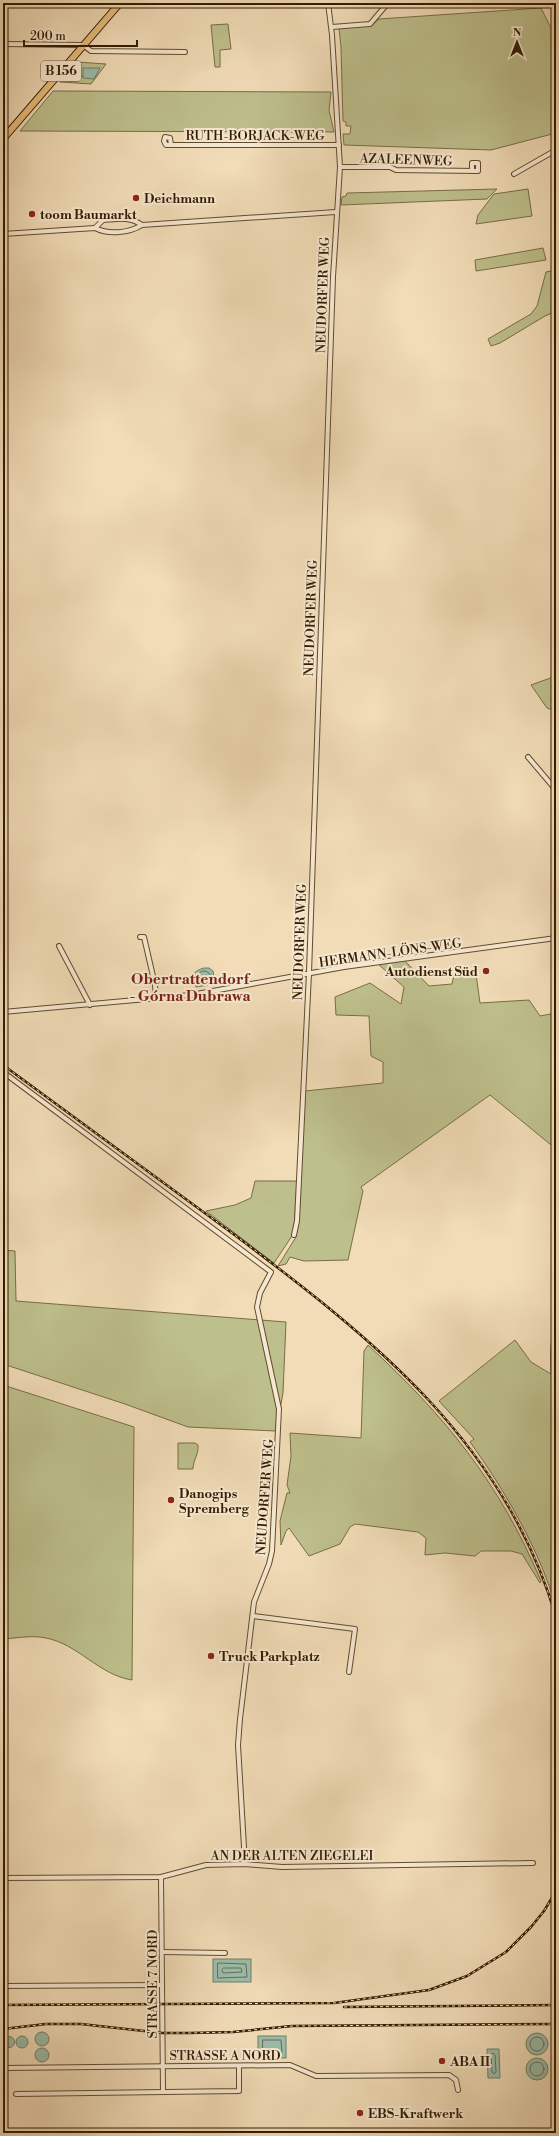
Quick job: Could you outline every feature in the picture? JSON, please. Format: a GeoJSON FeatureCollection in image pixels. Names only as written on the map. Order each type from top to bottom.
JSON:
{"type":"FeatureCollection","features":[{"type":"Feature","properties":{"kind":"main road","name":"B 156"},"geometry":{"type":"LineString","coordinates":[[3,139],[83,44],[120,3]]}},
{"type":"Feature","properties":{"kind":"street","name":"NEUDORFER WEG"},"geometry":{"type":"LineString","coordinates":[[294,1235],[297,1221],[309,974],[336,212],[340,167],[332,27],[328,3]]}},
{"type":"Feature","properties":{"kind":"street"},"geometry":{"type":"LineString","coordinates":[[332,27],[370,24],[388,3]]}},
{"type":"Feature","properties":{"kind":"street"},"geometry":{"type":"LineString","coordinates":[[3,44],[83,44],[91,51],[185,52]]}},
{"type":"Feature","properties":{"kind":"street","name":"RUTH-BORJACK-WEG"},"geometry":{"type":"LineString","coordinates":[[170,145],[339,145]]}},
{"type":"Feature","properties":{"kind":"street"},"geometry":{"type":"LineString","coordinates":[[514,174],[556,150]]}},
{"type":"Feature","properties":{"kind":"street","name":"AZALEENWEG"},"geometry":{"type":"LineString","coordinates":[[340,167],[390,167],[396,170],[472,171]]}},
{"type":"Feature","properties":{"kind":"street"},"geometry":{"type":"LineString","coordinates":[[3,234],[95,228],[105,232],[134,230],[142,225],[336,212]]}},
{"type":"Feature","properties":{"kind":"street"},"geometry":{"type":"LineString","coordinates":[[95,228],[103,220],[133,219],[142,225]]}},
{"type":"Feature","properties":{"kind":"street"},"geometry":{"type":"LineString","coordinates":[[528,757],[556,790]]}},
{"type":"Feature","properties":{"kind":"street"},"geometry":{"type":"LineString","coordinates":[[140,937],[144,937],[155,985],[156,999]]}},
{"type":"Feature","properties":{"kind":"street","name":"HERMANN-LÖNS-WEG"},"geometry":{"type":"LineString","coordinates":[[3,1012],[156,999],[221,990],[309,974],[556,938]]}},
{"type":"Feature","properties":{"kind":"street"},"geometry":{"type":"LineString","coordinates":[[59,946],[90,1005]]}},
{"type":"Feature","properties":{"kind":"street","name":"NEUDORFER WEG"},"geometry":{"type":"LineString","coordinates":[[3,1072],[271,1272],[260,1293],[257,1307],[279,1405],[279,1428],[272,1551],[269,1564],[256,1597],[240,1719],[238,1746],[245,1864]]}},
{"type":"Feature","properties":{"kind":"street"},"geometry":{"type":"LineString","coordinates":[[253,1616],[355,1629],[350,1672]]}},
{"type":"Feature","properties":{"kind":"street","name":"AN DER ALTEN ZIEGELEI"},"geometry":{"type":"LineString","coordinates":[[3,1878],[161,1877],[206,1865],[245,1864],[282,1867],[534,1863]]}},
{"type":"Feature","properties":{"kind":"street","name":"STRASSE 7 NORD"},"geometry":{"type":"LineString","coordinates":[[161,1877],[163,2091]]}},
{"type":"Feature","properties":{"kind":"street"},"geometry":{"type":"LineString","coordinates":[[162,1952],[225,1953]]}},
{"type":"Feature","properties":{"kind":"street"},"geometry":{"type":"LineString","coordinates":[[3,1986],[162,1985]]}},
{"type":"Feature","properties":{"kind":"street","name":"STRASSE A NORD"},"geometry":{"type":"LineString","coordinates":[[3,2068],[290,2065],[316,2076],[448,2075],[456,2080],[458,2090]]}},
{"type":"Feature","properties":{"kind":"street"},"geometry":{"type":"LineString","coordinates":[[16,2094],[239,2091],[239,2066]]}},
{"type":"Feature","properties":{"kind":"green space"},"geometry":{"type":"Polygon","coordinates":[[[541,8],[556,38],[556,133],[491,150],[344,145],[343,134],[350,134],[351,126],[346,126],[346,122],[343,121],[339,28],[372,25],[379,19],[541,8]]]}},
{"type":"Feature","properties":{"kind":"green space"},"geometry":{"type":"Polygon","coordinates":[[[228,24],[231,49],[220,50],[220,67],[215,67],[211,25],[228,24]]]}},
{"type":"Feature","properties":{"kind":"green space"},"geometry":{"type":"Polygon","coordinates":[[[77,62],[106,64],[91,84],[60,82],[77,62]]]}},
{"type":"Feature","properties":{"kind":"green space"},"geometry":{"type":"Polygon","coordinates":[[[53,91],[331,92],[329,110],[334,132],[20,131],[53,91]]]}},
{"type":"Feature","properties":{"kind":"green space"},"geometry":{"type":"Polygon","coordinates":[[[497,189],[487,199],[341,205],[342,197],[346,196],[347,193],[497,189]]]}},
{"type":"Feature","properties":{"kind":"green space"},"geometry":{"type":"Polygon","coordinates":[[[528,189],[532,216],[476,224],[478,215],[494,194],[528,189]]]}},
{"type":"Feature","properties":{"kind":"green space"},"geometry":{"type":"Polygon","coordinates":[[[543,248],[546,260],[476,271],[475,260],[543,248]]]}},
{"type":"Feature","properties":{"kind":"green space"},"geometry":{"type":"Polygon","coordinates":[[[556,270],[556,316],[552,313],[545,316],[500,343],[491,346],[488,339],[531,314],[537,306],[546,272],[556,270]]]}},
{"type":"Feature","properties":{"kind":"green space"},"geometry":{"type":"Polygon","coordinates":[[[556,676],[556,711],[547,708],[531,685],[556,676]]]}},
{"type":"Feature","properties":{"kind":"green space"},"geometry":{"type":"Polygon","coordinates":[[[404,960],[429,986],[452,984],[455,971],[476,974],[480,1003],[529,1000],[540,1016],[551,1014],[556,1010],[556,1149],[490,1095],[361,1187],[363,1191],[348,1260],[304,1261],[290,1257],[286,1264],[278,1266],[296,1237],[298,1226],[305,1091],[383,1083],[383,1062],[371,1056],[369,1016],[336,1015],[335,997],[370,983],[401,1004],[404,987],[378,964],[404,960]]]}},
{"type":"Feature","properties":{"kind":"green space"},"geometry":{"type":"Polygon","coordinates":[[[255,1181],[297,1181],[294,1229],[292,1236],[274,1263],[206,1211],[235,1205],[251,1198],[255,1181]]]}},
{"type":"Feature","properties":{"kind":"green space"},"geometry":{"type":"Polygon","coordinates":[[[3,1250],[15,1251],[16,1301],[286,1322],[283,1393],[276,1431],[188,1427],[125,1404],[3,1364],[3,1250]]]}},
{"type":"Feature","properties":{"kind":"green space"},"geometry":{"type":"Polygon","coordinates":[[[556,1322],[556,1608],[541,1565],[531,1543],[496,1480],[470,1442],[474,1439],[439,1401],[515,1340],[531,1362],[551,1374],[551,1348],[556,1322]]]}},
{"type":"Feature","properties":{"kind":"green space"},"geometry":{"type":"Polygon","coordinates":[[[368,1345],[422,1398],[468,1453],[507,1512],[525,1545],[541,1581],[540,1583],[522,1554],[511,1551],[481,1551],[475,1556],[445,1553],[425,1555],[426,1538],[418,1532],[355,1524],[350,1527],[340,1544],[309,1556],[289,1528],[286,1531],[281,1545],[280,1521],[287,1493],[290,1493],[287,1485],[291,1456],[290,1433],[361,1438],[364,1351],[368,1345]]]}},
{"type":"Feature","properties":{"kind":"green space"},"geometry":{"type":"Polygon","coordinates":[[[3,1385],[134,1427],[132,1680],[109,1672],[58,1641],[35,1637],[3,1639],[3,1385]]]}},
{"type":"Feature","properties":{"kind":"green space"},"geometry":{"type":"Polygon","coordinates":[[[178,1443],[195,1443],[198,1445],[198,1451],[193,1469],[178,1469],[178,1443]]]}},
{"type":"Feature","properties":{"kind":"water"},"geometry":{"type":"Polygon","coordinates":[[[83,68],[100,68],[94,79],[83,78],[83,68]]]}},
{"type":"Feature","properties":{"kind":"water"},"geometry":{"type":"Polygon","coordinates":[[[68,74],[79,74],[79,81],[68,81],[68,74]]]}},
{"type":"Feature","properties":{"kind":"water"},"geometry":{"type":"Polygon","coordinates":[[[204,968],[209,968],[213,971],[215,984],[196,987],[193,980],[193,975],[197,971],[204,968]]]}},
{"type":"Feature","properties":{"kind":"water"},"geometry":{"type":"Polygon","coordinates":[[[213,1959],[251,1959],[251,1982],[213,1982],[213,1959]]]}},
{"type":"Feature","properties":{"kind":"water"},"geometry":{"type":"Polygon","coordinates":[[[42,2032],[47,2034],[49,2039],[47,2044],[42,2046],[37,2044],[35,2039],[37,2034],[42,2032]]]}},
{"type":"Feature","properties":{"kind":"water"},"geometry":{"type":"Polygon","coordinates":[[[537,2033],[545,2036],[548,2044],[545,2052],[537,2055],[529,2052],[526,2044],[529,2036],[537,2033]]]}},
{"type":"Feature","properties":{"kind":"water"},"geometry":{"type":"Polygon","coordinates":[[[9,2036],[13,2038],[15,2042],[13,2046],[9,2048],[5,2046],[3,2042],[5,2038],[9,2036]]]}},
{"type":"Feature","properties":{"kind":"water"},"geometry":{"type":"Polygon","coordinates":[[[20,2036],[24,2036],[28,2042],[24,2048],[20,2048],[16,2044],[16,2040],[20,2036]]]}},
{"type":"Feature","properties":{"kind":"water"},"geometry":{"type":"Polygon","coordinates":[[[258,2036],[286,2036],[286,2058],[258,2058],[258,2036]]]}},
{"type":"Feature","properties":{"kind":"water"},"geometry":{"type":"Polygon","coordinates":[[[42,2048],[47,2050],[49,2055],[47,2060],[42,2062],[37,2060],[35,2055],[37,2050],[42,2048]]]}},
{"type":"Feature","properties":{"kind":"water"},"geometry":{"type":"Polygon","coordinates":[[[487,2049],[499,2049],[500,2078],[488,2078],[487,2049]]]}},
{"type":"Feature","properties":{"kind":"water"},"geometry":{"type":"Polygon","coordinates":[[[537,2058],[545,2061],[548,2069],[545,2077],[537,2080],[529,2077],[526,2069],[529,2061],[537,2058]]]}},
{"type":"Feature","properties":{"kind":"waterway"},"geometry":{"type":"LineString","coordinates":[[79,78],[83,76]]}},
{"type":"Feature","properties":{"kind":"railway"},"geometry":{"type":"LineString","coordinates":[[3,1065],[284,1272],[383,1354],[427,1399],[468,1446],[504,1498],[533,1555],[556,1617]]}},
{"type":"Feature","properties":{"kind":"railway"},"geometry":{"type":"LineString","coordinates":[[3,2005],[334,2003],[429,1990],[467,1976],[506,1952],[531,1927],[544,1911],[556,1891]]}},
{"type":"Feature","properties":{"kind":"railway"},"geometry":{"type":"LineString","coordinates":[[344,2007],[556,2005]]}},
{"type":"Feature","properties":{"kind":"railway"},"geometry":{"type":"LineString","coordinates":[[3,2029],[46,2024],[81,2024],[162,2033],[189,2033],[233,2032],[292,2026],[556,2024]]}},
{"type":"Feature","properties":{"kind":"place","name":"Deichmann"},"geometry":{"type":"Point","coordinates":[136,198]}},
{"type":"Feature","properties":{"kind":"place","name":"toom Baumarkt"},"geometry":{"type":"Point","coordinates":[32,214]}},
{"type":"Feature","properties":{"kind":"place","name":"Autodienst Süd"},"geometry":{"type":"Point","coordinates":[486,971]}},
{"type":"Feature","properties":{"kind":"place","name":"Danogips Spremberg"},"geometry":{"type":"Point","coordinates":[171,1500]}},
{"type":"Feature","properties":{"kind":"place","name":"Truck Parkplatz"},"geometry":{"type":"Point","coordinates":[211,1656]}},
{"type":"Feature","properties":{"kind":"place","name":"ABA II"},"geometry":{"type":"Point","coordinates":[442,2061]}},
{"type":"Feature","properties":{"kind":"place","name":"EBS-Kraftwerk"},"geometry":{"type":"Point","coordinates":[360,2113]}},
{"type":"Feature","properties":{"kind":"district","name":"Obertrattendorf - Górna Dubrawa"},"geometry":{"type":"Point","coordinates":[190,988]}}]}
